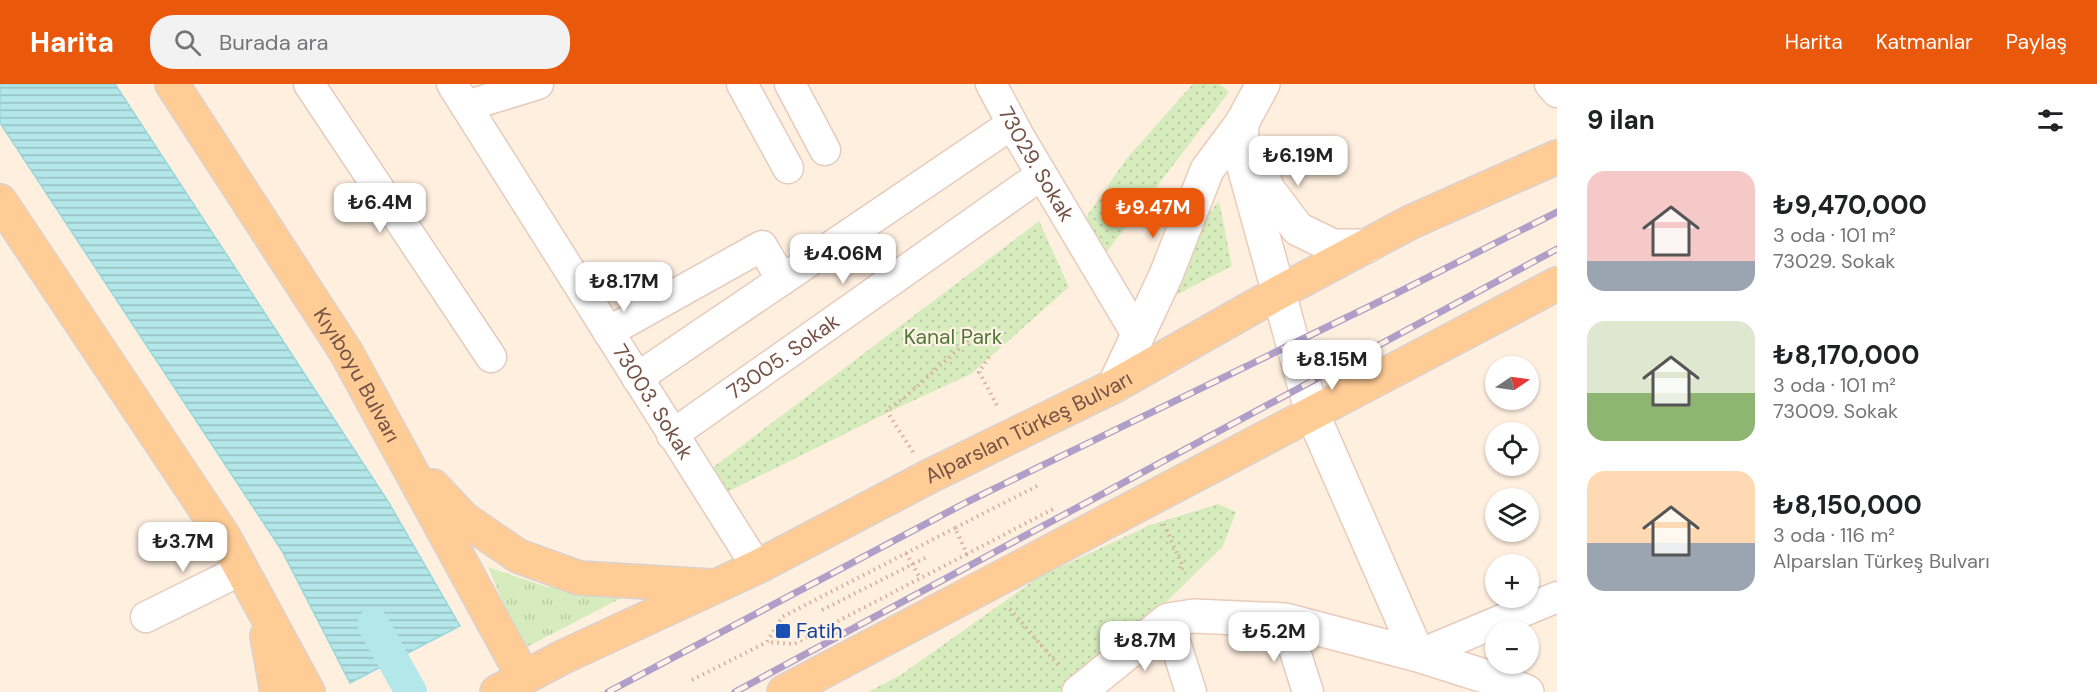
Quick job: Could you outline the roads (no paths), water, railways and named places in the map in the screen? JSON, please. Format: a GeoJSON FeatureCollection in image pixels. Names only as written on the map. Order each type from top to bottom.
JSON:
{"type":"FeatureCollection","features":[{"type":"Feature","properties":{"kind":"main road","name":"Kıyıboyu Bulvarı"},"geometry":{"type":"LineString","coordinates":[[172,84],[346,352],[403,455],[511,685]]}},
{"type":"Feature","properties":{"kind":"main road"},"geometry":{"type":"LineString","coordinates":[[1114,386],[1166,275],[1207,170],[1242,123],[1263,84]]}},
{"type":"Feature","properties":{"kind":"main road"},"geometry":{"type":"LineString","coordinates":[[1242,123],[1253,146],[1267,188],[1298,229],[1333,246],[1367,246]]}},
{"type":"Feature","properties":{"kind":"main road"},"geometry":{"type":"LineString","coordinates":[[1242,123],[1241,156],[1312,413],[1418,655]]}},
{"type":"Feature","properties":{"kind":"main road","name":"Alparslan Türkeş Bulvarı"},"geometry":{"type":"LineString","coordinates":[[511,685],[563,657],[757,567],[930,476],[1114,386],[1278,293],[1411,222],[1557,157]]}},
{"type":"Feature","properties":{"kind":"main road"},"geometry":{"type":"LineString","coordinates":[[1,206],[224,537],[308,692]]}},
{"type":"Feature","properties":{"kind":"main road"},"geometry":{"type":"LineString","coordinates":[[784,692],[804,684],[988,584],[1557,284]]}},
{"type":"Feature","properties":{"kind":"main road"},"geometry":{"type":"LineString","coordinates":[[403,455],[465,519],[519,556],[579,578],[717,586]]}},
{"type":"Feature","properties":{"kind":"main road"},"geometry":{"type":"LineString","coordinates":[[262,607],[277,692]]}},
{"type":"Feature","properties":{"kind":"main road"},"geometry":{"type":"LineString","coordinates":[[1074,684],[1168,620],[1194,616],[1285,620],[1418,655],[1527,692]]}},
{"type":"Feature","properties":{"kind":"street"},"geometry":{"type":"LineString","coordinates":[[309,84],[491,357]]}},
{"type":"Feature","properties":{"kind":"street"},"geometry":{"type":"LineString","coordinates":[[459,95],[538,84]]}},
{"type":"Feature","properties":{"kind":"street"},"geometry":{"type":"LineString","coordinates":[[742,84],[788,168]]}},
{"type":"Feature","properties":{"kind":"street"},"geometry":{"type":"LineString","coordinates":[[790,84],[825,150]]}},
{"type":"Feature","properties":{"kind":"street","name":"73029. Sokak"},"geometry":{"type":"LineString","coordinates":[[991,84],[1041,175],[1138,336]]}},
{"type":"Feature","properties":{"kind":"street"},"geometry":{"type":"LineString","coordinates":[[1550,84],[1557,92]]}},
{"type":"Feature","properties":{"kind":"street","name":"73003. Sokak"},"geometry":{"type":"LineString","coordinates":[[459,95],[757,567]]}},
{"type":"Feature","properties":{"kind":"street"},"geometry":{"type":"LineString","coordinates":[[637,378],[1012,124]]}},
{"type":"Feature","properties":{"kind":"street","name":"73005. Sokak"},"geometry":{"type":"LineString","coordinates":[[672,435],[1041,175]]}},
{"type":"Feature","properties":{"kind":"street"},"geometry":{"type":"LineString","coordinates":[[608,332],[762,246],[782,280]]}},
{"type":"Feature","properties":{"kind":"street"},"geometry":{"type":"LineString","coordinates":[[146,618],[241,570]]}},
{"type":"Feature","properties":{"kind":"street"},"geometry":{"type":"LineString","coordinates":[[1418,655],[1557,597]]}},
{"type":"Feature","properties":{"kind":"street"},"geometry":{"type":"LineString","coordinates":[[1168,620],[1191,692]]}},
{"type":"Feature","properties":{"kind":"street"},"geometry":{"type":"LineString","coordinates":[[1285,620],[1308,692]]}},
{"type":"Feature","properties":{"kind":"water"},"geometry":{"type":"Polygon","coordinates":[[[0,84],[115,84],[389,503],[460,626],[350,683],[282,551],[0,123],[0,84]]]}},
{"type":"Feature","properties":{"kind":"waterway"},"geometry":{"type":"LineString","coordinates":[[373,624],[411,692]]}},
{"type":"Feature","properties":{"kind":"railway"},"geometry":{"type":"LineString","coordinates":[[608,692],[967,502],[1395,294],[1557,212]]}},
{"type":"Feature","properties":{"kind":"railway"},"geometry":{"type":"LineString","coordinates":[[735,692],[1557,249]]}},
{"type":"Feature","properties":{"kind":"place","name":"Fatih"},"geometry":{"type":"Point","coordinates":[783,631]}},
{"type":"Feature","properties":{"kind":"park label","name":"Kanal Park"},"geometry":{"type":"Point","coordinates":[953,337]}}]}
